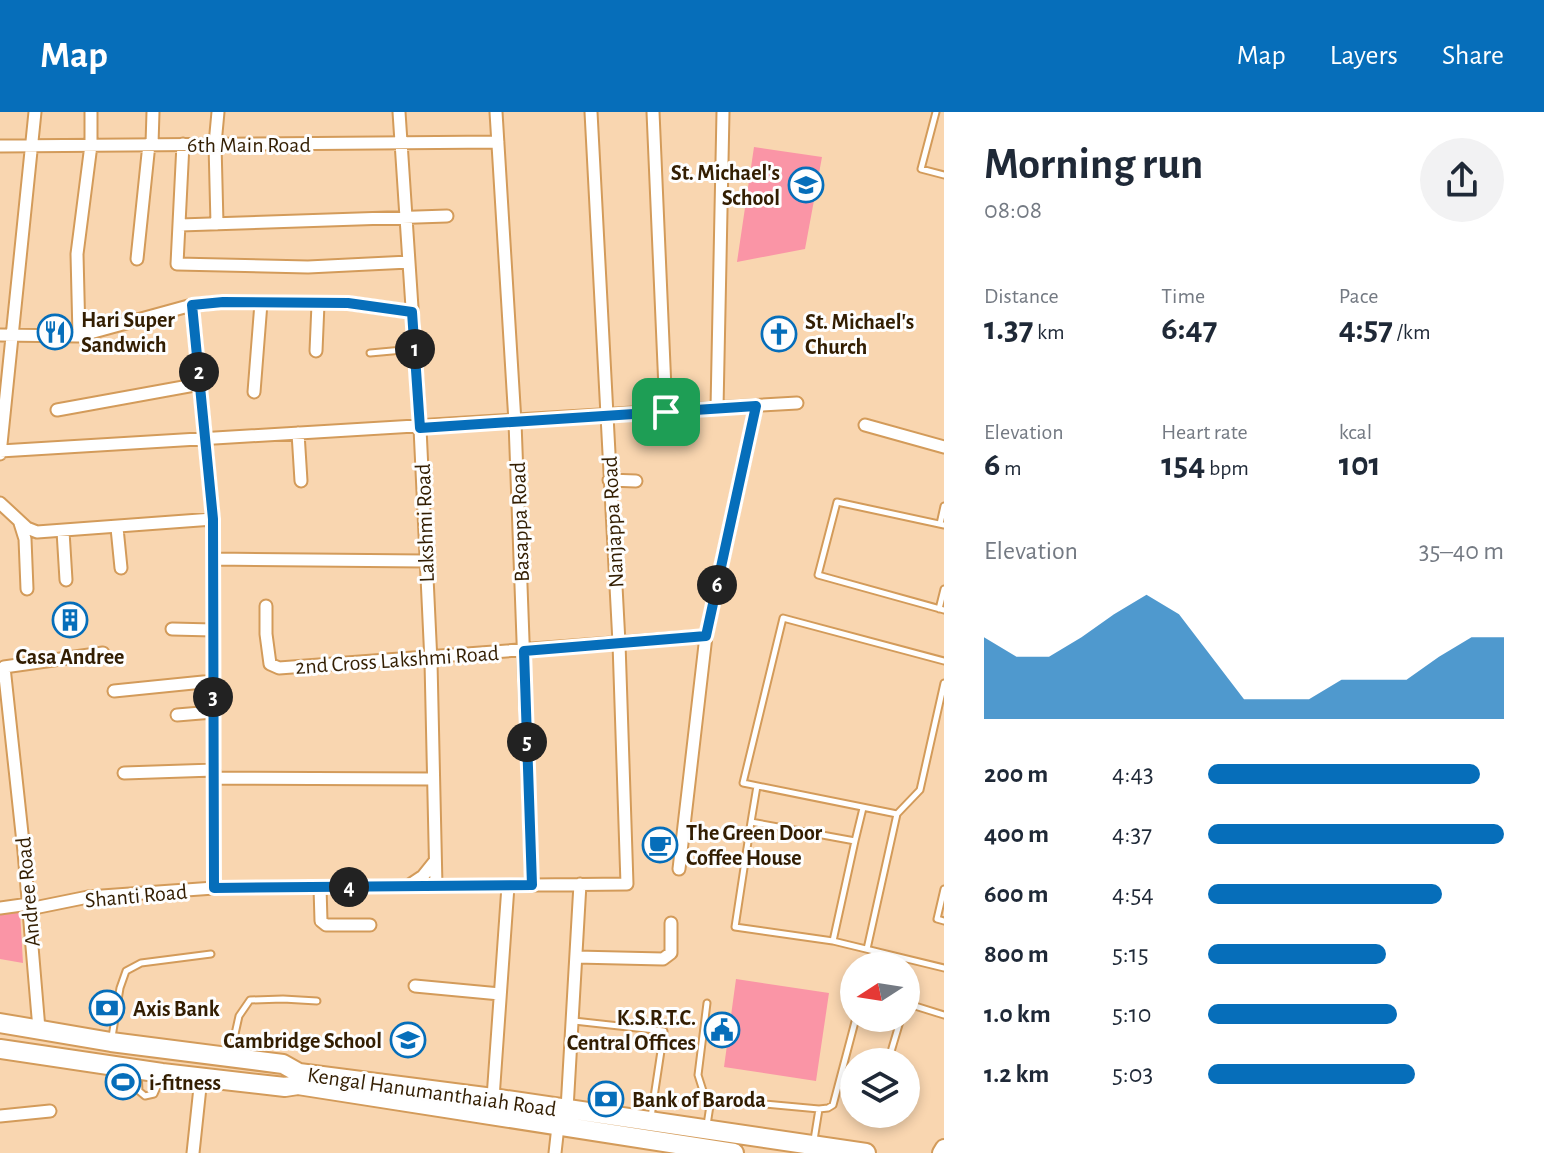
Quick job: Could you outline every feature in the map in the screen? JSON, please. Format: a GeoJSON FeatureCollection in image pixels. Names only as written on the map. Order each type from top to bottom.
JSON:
{"type":"FeatureCollection","features":[{"type":"Feature","properties":{"kind":"main road","name":"Kengal Hanumanthaiah Road"},"geometry":{"type":"LineString","coordinates":[[0,1023],[111,1042],[283,1064],[289,1078],[285,1087],[138,1070],[0,1049]]}},
{"type":"Feature","properties":{"kind":"main road"},"geometry":{"type":"LineString","coordinates":[[0,1031],[289,1078]]}},
{"type":"Feature","properties":{"kind":"main road"},"geometry":{"type":"LineString","coordinates":[[0,1038],[289,1078]]}},
{"type":"Feature","properties":{"kind":"main road","name":"Kengal Hanumanthaiah Road"},"geometry":{"type":"LineString","coordinates":[[289,1078],[493,1098],[563,1118],[651,1122],[866,1153]]}},
{"type":"Feature","properties":{"kind":"main road","name":"Kengal Hanumanthaiah Road"},"geometry":{"type":"LineString","coordinates":[[289,1078],[563,1118],[734,1153]]}},
{"type":"Feature","properties":{"kind":"street"},"geometry":{"type":"LineString","coordinates":[[35,112],[0,453],[797,403]]}},
{"type":"Feature","properties":{"kind":"street"},"geometry":{"type":"LineString","coordinates":[[79,336],[77,254],[91,145],[91,112]]}},
{"type":"Feature","properties":{"kind":"street"},"geometry":{"type":"LineString","coordinates":[[137,259],[153,112]]}},
{"type":"Feature","properties":{"kind":"street"},"geometry":{"type":"LineString","coordinates":[[217,224],[215,144],[218,112]]}},
{"type":"Feature","properties":{"kind":"street","name":"Lakshmi Road"},"geometry":{"type":"LineString","coordinates":[[399,112],[420,428],[436,886]]}},
{"type":"Feature","properties":{"kind":"street","name":"Basappa Road"},"geometry":{"type":"LineString","coordinates":[[496,112],[515,422],[532,885]]}},
{"type":"Feature","properties":{"kind":"street","name":"Nanjappa Road"},"geometry":{"type":"LineString","coordinates":[[591,112],[619,643],[627,884]]}},
{"type":"Feature","properties":{"kind":"street"},"geometry":{"type":"LineString","coordinates":[[653,112],[666,412]]}},
{"type":"Feature","properties":{"kind":"street"},"geometry":{"type":"LineString","coordinates":[[717,408],[723,112]]}},
{"type":"Feature","properties":{"kind":"street","name":"6th Main Road"},"geometry":{"type":"LineString","coordinates":[[0,146],[498,142]]}},
{"type":"Feature","properties":{"kind":"street"},"geometry":{"type":"LineString","coordinates":[[183,144],[177,264],[308,267],[409,262]]}},
{"type":"Feature","properties":{"kind":"street"},"geometry":{"type":"LineString","coordinates":[[180,225],[447,216]]}},
{"type":"Feature","properties":{"kind":"street"},"geometry":{"type":"LineString","coordinates":[[0,335],[79,336],[192,305],[223,302],[348,303],[412,312]]}},
{"type":"Feature","properties":{"kind":"street"},"geometry":{"type":"LineString","coordinates":[[254,392],[261,303]]}},
{"type":"Feature","properties":{"kind":"street"},"geometry":{"type":"LineString","coordinates":[[316,351],[318,304]]}},
{"type":"Feature","properties":{"kind":"street"},"geometry":{"type":"LineString","coordinates":[[192,305],[213,519],[214,888]]}},
{"type":"Feature","properties":{"kind":"street"},"geometry":{"type":"LineString","coordinates":[[57,410],[200,384]]}},
{"type":"Feature","properties":{"kind":"street"},"geometry":{"type":"LineString","coordinates":[[679,869],[706,636],[756,406]]}},
{"type":"Feature","properties":{"kind":"street"},"geometry":{"type":"LineString","coordinates":[[865,425],[944,447]]}},
{"type":"Feature","properties":{"kind":"street"},"geometry":{"type":"LineString","coordinates":[[298,433],[301,481]]}},
{"type":"Feature","properties":{"kind":"street"},"geometry":{"type":"LineString","coordinates":[[609,480],[636,481]]}},
{"type":"Feature","properties":{"kind":"street"},"geometry":{"type":"LineString","coordinates":[[0,503],[19,521],[37,532],[213,519]]}},
{"type":"Feature","properties":{"kind":"street"},"geometry":{"type":"LineString","coordinates":[[19,521],[25,539],[27,589]]}},
{"type":"Feature","properties":{"kind":"street"},"geometry":{"type":"LineString","coordinates":[[117,528],[121,568]]}},
{"type":"Feature","properties":{"kind":"street"},"geometry":{"type":"LineString","coordinates":[[63,531],[66,580]]}},
{"type":"Feature","properties":{"kind":"street"},"geometry":{"type":"LineString","coordinates":[[213,559],[425,561]]}},
{"type":"Feature","properties":{"kind":"street","name":"2nd Cross Lakshmi Road"},"geometry":{"type":"LineString","coordinates":[[266,606],[270,664],[279,668],[706,636]]}},
{"type":"Feature","properties":{"kind":"street"},"geometry":{"type":"LineString","coordinates":[[172,629],[213,630]]}},
{"type":"Feature","properties":{"kind":"street"},"geometry":{"type":"LineString","coordinates":[[2,665],[103,653]]}},
{"type":"Feature","properties":{"kind":"street","name":"Andree Road"},"geometry":{"type":"LineString","coordinates":[[2,665],[4,709],[29,907],[39,1029]]}},
{"type":"Feature","properties":{"kind":"street"},"geometry":{"type":"LineString","coordinates":[[114,691],[213,681]]}},
{"type":"Feature","properties":{"kind":"street"},"geometry":{"type":"LineString","coordinates":[[177,715],[213,712]]}},
{"type":"Feature","properties":{"kind":"street"},"geometry":{"type":"LineString","coordinates":[[124,773],[432,779]]}},
{"type":"Feature","properties":{"kind":"street"},"geometry":{"type":"LineString","coordinates":[[407,886],[423,876],[435,861]]}},
{"type":"Feature","properties":{"kind":"street"},"geometry":{"type":"LineString","coordinates":[[555,1153],[563,1118],[573,1021],[580,884]]}},
{"type":"Feature","properties":{"kind":"street","name":"Shanti Road"},"geometry":{"type":"LineString","coordinates":[[0,908],[29,907],[88,897],[214,888],[627,884]]}},
{"type":"Feature","properties":{"kind":"street"},"geometry":{"type":"LineString","coordinates":[[493,1098],[508,886]]}},
{"type":"Feature","properties":{"kind":"street"},"geometry":{"type":"LineString","coordinates":[[320,887],[321,921],[326,925],[370,925]]}},
{"type":"Feature","properties":{"kind":"street"},"geometry":{"type":"LineString","coordinates":[[576,957],[663,959],[671,953],[671,923]]}},
{"type":"Feature","properties":{"kind":"street"},"geometry":{"type":"LineString","coordinates":[[415,986],[500,994]]}},
{"type":"Feature","properties":{"kind":"street"},"geometry":{"type":"LineString","coordinates":[[193,1153],[201,1078]]}},
{"type":"Feature","properties":{"kind":"street"},"geometry":{"type":"LineString","coordinates":[[0,1116],[50,1111]]}},
{"type":"Feature","properties":{"kind":"lane"},"geometry":{"type":"LineString","coordinates":[[936,112],[921,169],[944,175]]}},
{"type":"Feature","properties":{"kind":"lane"},"geometry":{"type":"LineString","coordinates":[[370,353],[415,349]]}},
{"type":"Feature","properties":{"kind":"lane"},"geometry":{"type":"LineString","coordinates":[[944,508],[942,524],[837,502],[818,575],[941,610],[944,589]]}},
{"type":"Feature","properties":{"kind":"lane"},"geometry":{"type":"LineString","coordinates":[[897,814],[743,783],[783,618],[944,661]]}},
{"type":"Feature","properties":{"kind":"lane"},"geometry":{"type":"LineString","coordinates":[[867,949],[897,814],[920,790],[944,683]]}},
{"type":"Feature","properties":{"kind":"lane"},"geometry":{"type":"LineString","coordinates":[[757,786],[735,927],[833,941],[944,968]]}},
{"type":"Feature","properties":{"kind":"lane"},"geometry":{"type":"LineString","coordinates":[[833,941],[863,808]]}},
{"type":"Feature","properties":{"kind":"lane"},"geometry":{"type":"LineString","coordinates":[[751,822],[855,841]]}},
{"type":"Feature","properties":{"kind":"lane"},"geometry":{"type":"LineString","coordinates":[[944,889],[937,919],[944,921]]}},
{"type":"Feature","properties":{"kind":"lane"},"geometry":{"type":"LineString","coordinates":[[111,1042],[126,971],[141,963],[211,954]]}},
{"type":"Feature","properties":{"kind":"lane"},"geometry":{"type":"LineString","coordinates":[[230,1057],[239,1016],[250,1000],[317,1001]]}},
{"type":"Feature","properties":{"kind":"lane"},"geometry":{"type":"LineString","coordinates":[[707,1003],[698,1075],[704,1094],[711,1099],[828,1108],[833,1105],[852,1032]]}},
{"type":"Feature","properties":{"kind":"lane"},"geometry":{"type":"LineString","coordinates":[[920,1008],[944,1015]]}},
{"type":"Feature","properties":{"kind":"lane"},"geometry":{"type":"LineString","coordinates":[[573,1021],[664,1031],[651,1122]]}},
{"type":"Feature","properties":{"kind":"lane"},"geometry":{"type":"LineString","coordinates":[[706,1130],[711,1099]]}},
{"type":"Feature","properties":{"kind":"lane"},"geometry":{"type":"LineString","coordinates":[[813,1145],[819,1109]]}},
{"type":"Feature","properties":{"kind":"shaded area"},"geometry":{"type":"Polygon","coordinates":[[[754,147],[822,157],[805,249],[737,262],[754,147]]]}},
{"type":"Feature","properties":{"kind":"shaded area"},"geometry":{"type":"Polygon","coordinates":[[[20,911],[23,963],[0,959],[0,914],[20,911]]]}},
{"type":"Feature","properties":{"kind":"shaded area"},"geometry":{"type":"Polygon","coordinates":[[[736,979],[829,993],[816,1081],[724,1067],[736,979]]]}},
{"type":"Feature","properties":{"kind":"place","name":"St. Michael's School"},"geometry":{"type":"Point","coordinates":[806,185]}},
{"type":"Feature","properties":{"kind":"place","name":"Hari Super Sandwich"},"geometry":{"type":"Point","coordinates":[55,332]}},
{"type":"Feature","properties":{"kind":"place","name":"St. Michael's Church"},"geometry":{"type":"Point","coordinates":[779,334]}},
{"type":"Feature","properties":{"kind":"place","name":"Casa Andree"},"geometry":{"type":"Point","coordinates":[70,620]}},
{"type":"Feature","properties":{"kind":"place","name":"The Green Door Coffee House"},"geometry":{"type":"Point","coordinates":[660,845]}},
{"type":"Feature","properties":{"kind":"place","name":"Axis Bank"},"geometry":{"type":"Point","coordinates":[107,1008]}},
{"type":"Feature","properties":{"kind":"place","name":"K.S.R.T.C. Central Offices"},"geometry":{"type":"Point","coordinates":[722,1030]}},
{"type":"Feature","properties":{"kind":"place","name":"Cambridge School"},"geometry":{"type":"Point","coordinates":[408,1040]}},
{"type":"Feature","properties":{"kind":"place","name":"i-fitness"},"geometry":{"type":"Point","coordinates":[123,1082]}},
{"type":"Feature","properties":{"kind":"place","name":"Bank of Baroda"},"geometry":{"type":"Point","coordinates":[606,1099]}},
{"type":"Feature","properties":{"kind":"route"},"geometry":{"type":"LineString","coordinates":[[223,302],[348,303],[412,312],[420,428],[666,412],[756,406],[706,636],[524,651],[532,885],[214,888],[213,519],[192,305],[223,302]]}}]}
